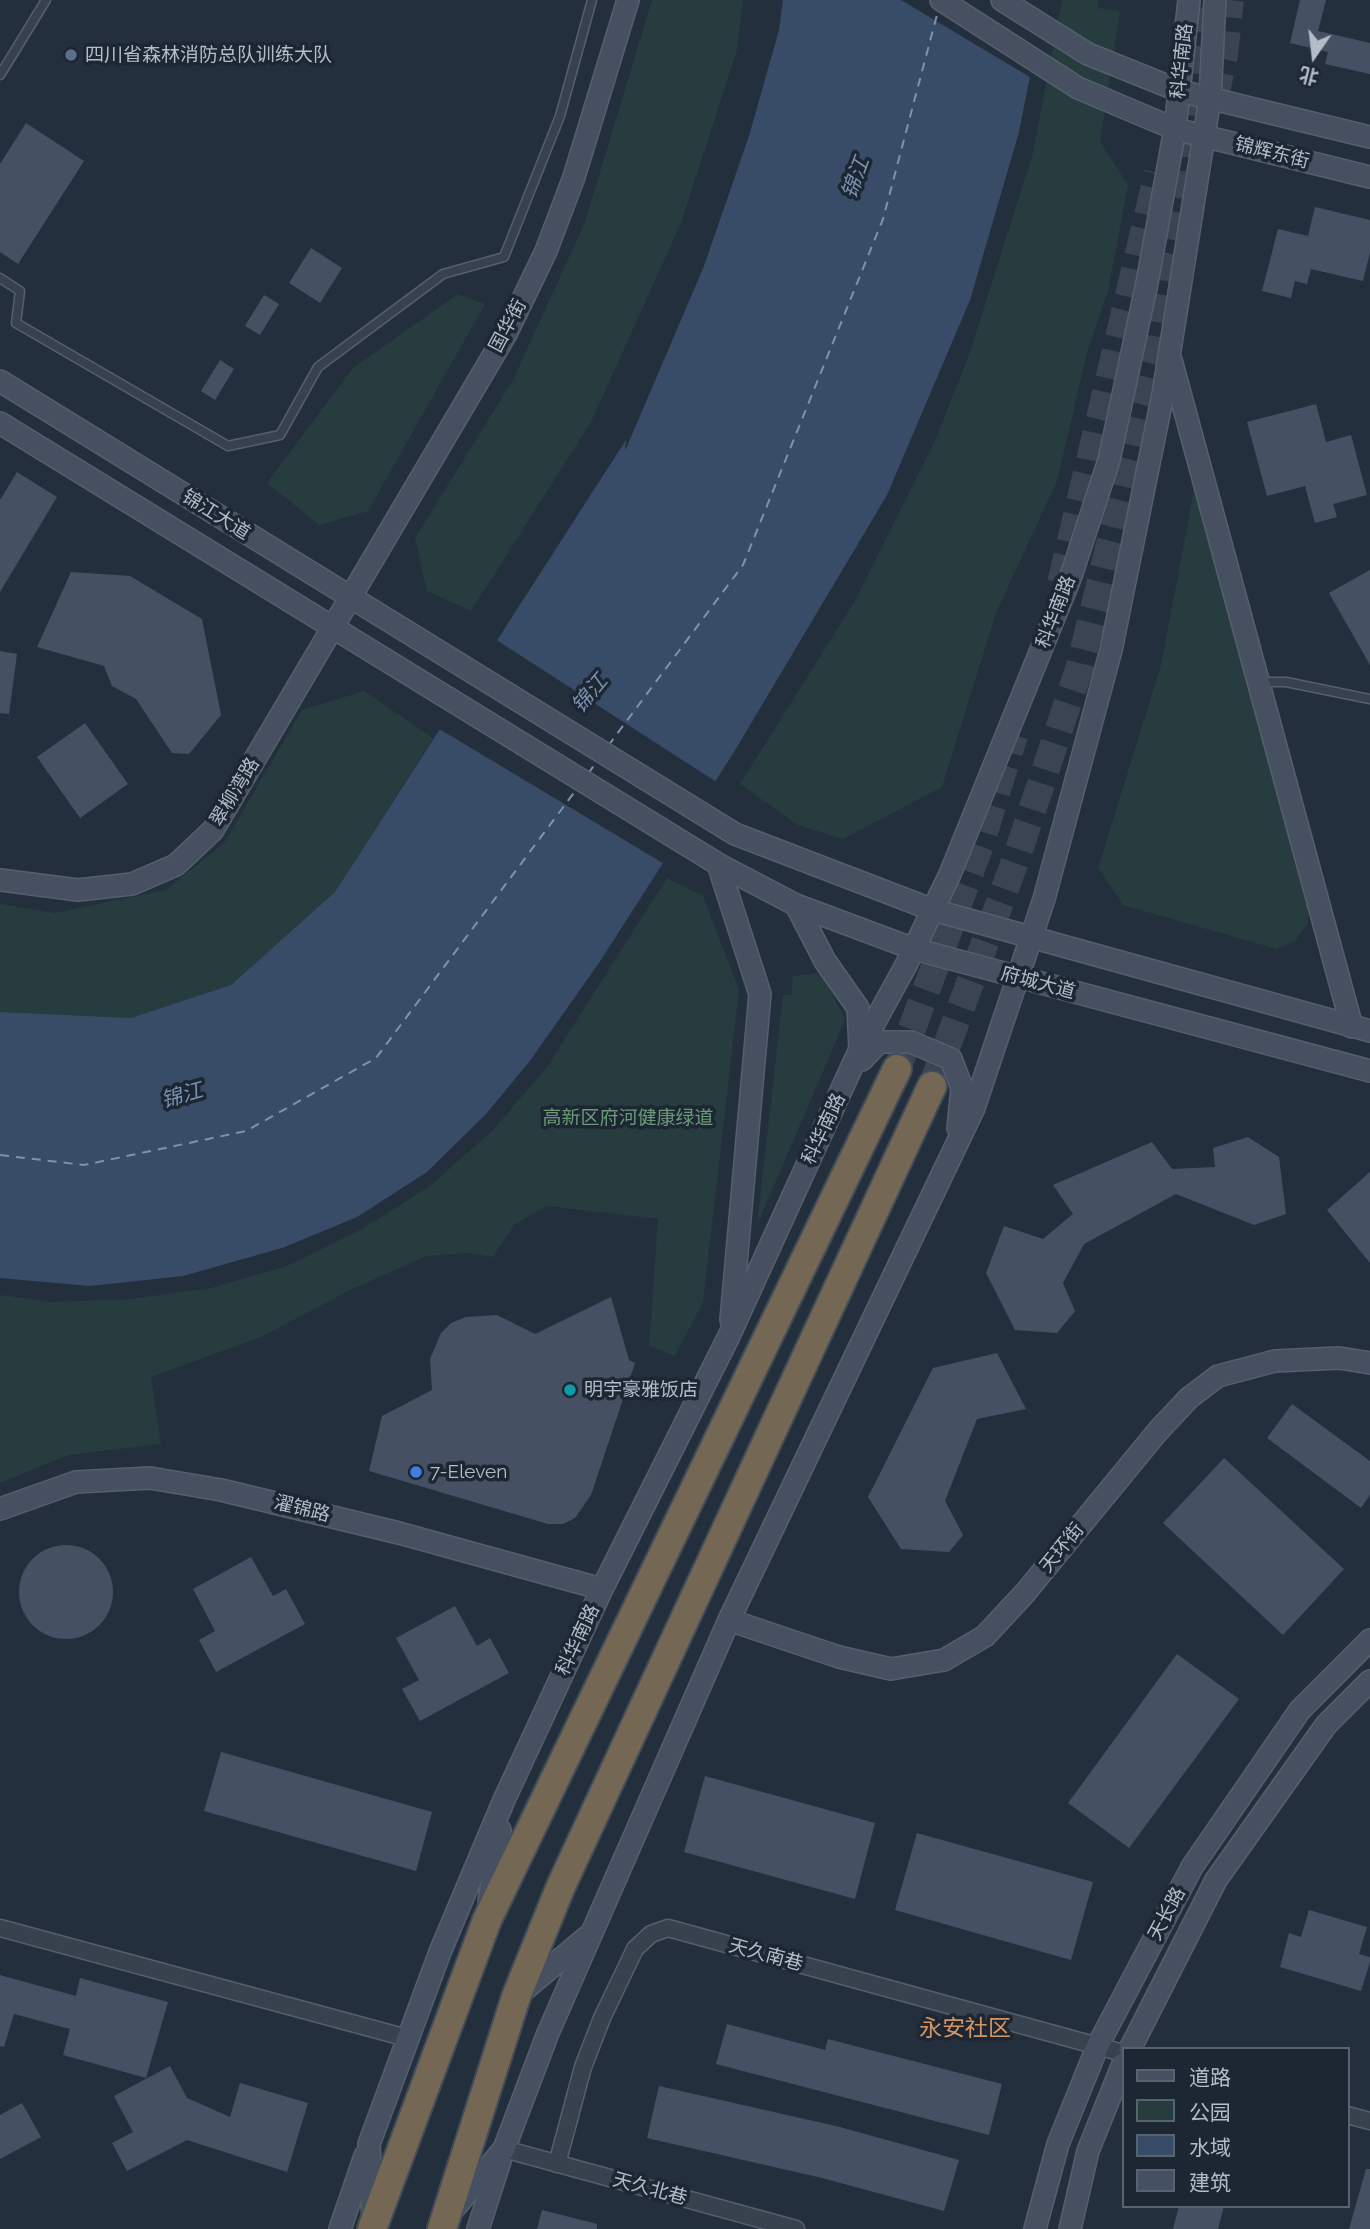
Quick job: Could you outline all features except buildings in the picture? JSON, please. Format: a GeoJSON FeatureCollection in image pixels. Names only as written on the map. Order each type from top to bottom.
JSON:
{"type":"FeatureCollection","features":[{"type":"Feature","properties":{"kind":"highway","name":"科华南路"},"geometry":{"type":"LineString","coordinates":[[372,2228],[486,1920],[897,1069]]}},
{"type":"Feature","properties":{"kind":"highway","name":"科华南路"},"geometry":{"type":"LineString","coordinates":[[443,2224],[516,1997],[561,1886],[932,1086]]}},
{"type":"Feature","properties":{"kind":"main road","name":"国华街"},"geometry":{"type":"LineString","coordinates":[[332,627],[506,334],[546,251],[574,177],[628,0]]}},
{"type":"Feature","properties":{"kind":"main road","name":"锦辉东街"},"geometry":{"type":"LineString","coordinates":[[941,0],[1078,88],[1175,129],[1370,177]]}},
{"type":"Feature","properties":{"kind":"main road","name":"锦辉东街"},"geometry":{"type":"LineString","coordinates":[[1002,0],[1088,54],[1180,91],[1370,136]]}},
{"type":"Feature","properties":{"kind":"main road","name":"科华南路"},"geometry":{"type":"LineString","coordinates":[[372,2228],[369,2144],[407,2038],[504,1800],[602,1589],[729,1336],[860,1048],[933,910],[1071,576],[1108,460],[1147,284],[1175,129],[1189,0]]}},
{"type":"Feature","properties":{"kind":"main road","name":"科华南路"},"geometry":{"type":"LineString","coordinates":[[443,2224],[504,2149],[548,2033],[729,1620],[974,1108],[1031,936],[1111,650],[1169,354],[1204,136],[1210,98],[1215,0]]}},
{"type":"Feature","properties":{"kind":"main road"},"geometry":{"type":"LineString","coordinates":[[1169,354],[1259,682],[1361,1029]]}},
{"type":"Feature","properties":{"kind":"main road","name":"锦江大道"},"geometry":{"type":"LineString","coordinates":[[0,381],[735,834],[933,910]]}},
{"type":"Feature","properties":{"kind":"main road","name":"锦江大道"},"geometry":{"type":"LineString","coordinates":[[0,423],[718,864]]}},
{"type":"Feature","properties":{"kind":"main road","name":"翠柳湾路"},"geometry":{"type":"LineString","coordinates":[[0,880],[78,890],[132,884],[176,865],[213,831],[332,627]]}},
{"type":"Feature","properties":{"kind":"main road"},"geometry":{"type":"LineString","coordinates":[[718,864],[760,994],[729,1336]]}},
{"type":"Feature","properties":{"kind":"main road","name":"府城大道"},"geometry":{"type":"LineString","coordinates":[[718,864],[796,905],[914,949],[1370,1071]]}},
{"type":"Feature","properties":{"kind":"main road"},"geometry":{"type":"LineString","coordinates":[[796,905],[825,961],[858,1008],[860,1048]]}},
{"type":"Feature","properties":{"kind":"main road"},"geometry":{"type":"LineString","coordinates":[[933,910],[1361,1029]]}},
{"type":"Feature","properties":{"kind":"main road"},"geometry":{"type":"LineString","coordinates":[[848,1076],[879,1042],[911,1042],[951,1059],[962,1088],[957,1144]]}},
{"type":"Feature","properties":{"kind":"main road","name":"天环街"},"geometry":{"type":"LineString","coordinates":[[729,1620],[839,1657],[891,1669],[944,1660],[985,1636],[1025,1593],[1158,1431],[1189,1398],[1218,1376],[1275,1361],[1339,1358],[1370,1363]]}},
{"type":"Feature","properties":{"kind":"main road","name":"濯锦路"},"geometry":{"type":"LineString","coordinates":[[0,1509],[76,1482],[150,1478],[221,1490],[399,1533],[602,1589]]}},
{"type":"Feature","properties":{"kind":"main road","name":"天长路"},"geometry":{"type":"LineString","coordinates":[[1035,2229],[1058,2144],[1098,2046],[1192,1867],[1300,1710],[1370,1640]]}},
{"type":"Feature","properties":{"kind":"main road","name":"天长路"},"geometry":{"type":"LineString","coordinates":[[1131,2047],[1216,1880],[1326,1724],[1370,1681]]}},
{"type":"Feature","properties":{"kind":"main road"},"geometry":{"type":"LineString","coordinates":[[486,1920],[504,1800]]}},
{"type":"Feature","properties":{"kind":"main road"},"geometry":{"type":"LineString","coordinates":[[516,1997],[590,1935]]}},
{"type":"Feature","properties":{"kind":"main road"},"geometry":{"type":"LineString","coordinates":[[1070,2229],[1088,2151],[1122,2066]]}},
{"type":"Feature","properties":{"kind":"main road"},"geometry":{"type":"LineString","coordinates":[[340,2229],[369,2144]]}},
{"type":"Feature","properties":{"kind":"main road"},"geometry":{"type":"LineString","coordinates":[[478,2229],[504,2149]]}},
{"type":"Feature","properties":{"kind":"street"},"geometry":{"type":"LineString","coordinates":[[0,1928],[407,2038]]}},
{"type":"Feature","properties":{"kind":"street","name":"天久南巷"},"geometry":{"type":"LineString","coordinates":[[557,2164],[583,2067],[602,2018],[635,1949],[651,1934],[668,1928],[1122,2053]]}},
{"type":"Feature","properties":{"kind":"street"},"geometry":{"type":"LineString","coordinates":[[1349,2116],[1370,2121]]}},
{"type":"Feature","properties":{"kind":"street","name":"天久北巷"},"geometry":{"type":"LineString","coordinates":[[504,2149],[796,2229]]}},
{"type":"Feature","properties":{"kind":"lane"},"geometry":{"type":"LineString","coordinates":[[0,75],[46,0]]}},
{"type":"Feature","properties":{"kind":"lane"},"geometry":{"type":"LineString","coordinates":[[0,278],[20,291],[16,323],[228,446],[280,435],[318,367],[443,274],[504,257],[560,116],[592,0]]}},
{"type":"Feature","properties":{"kind":"lane"},"geometry":{"type":"LineString","coordinates":[[1259,682],[1286,682],[1370,699]]}},
{"type":"Feature","properties":{"kind":"green space"},"geometry":{"type":"Polygon","coordinates":[[[652,0],[743,0],[737,50],[681,223],[591,422],[471,611],[427,591],[415,538],[513,380],[585,222],[652,0]]]}},
{"type":"Feature","properties":{"kind":"green space"},"geometry":{"type":"Polygon","coordinates":[[[1062,0],[1098,0],[1098,8],[1120,11],[1100,142],[1128,185],[1108,291],[1087,353],[1057,481],[996,613],[942,787],[843,839],[798,825],[740,784],[855,601],[935,441],[969,355],[1033,153],[1062,0]]]}},
{"type":"Feature","properties":{"kind":"green space"},"geometry":{"type":"Polygon","coordinates":[[[458,294],[485,304],[368,511],[319,525],[267,483],[353,368],[458,294]]]}},
{"type":"Feature","properties":{"kind":"green space"},"geometry":{"type":"Polygon","coordinates":[[[1195,485],[1309,899],[1308,923],[1295,941],[1277,949],[1123,905],[1098,868],[1161,665],[1195,485]]]}},
{"type":"Feature","properties":{"kind":"green space"},"geometry":{"type":"Polygon","coordinates":[[[364,691],[433,738],[335,892],[231,985],[131,1018],[0,1012],[0,904],[55,913],[166,890],[224,843],[302,710],[364,691]]]}},
{"type":"Feature","properties":{"kind":"green space","name":"高新区府河健康绿道"},"geometry":{"type":"Polygon","coordinates":[[[667,878],[703,896],[739,990],[703,1302],[675,1356],[649,1346],[658,1219],[547,1206],[514,1225],[493,1257],[467,1253],[427,1256],[352,1289],[261,1337],[151,1377],[161,1444],[68,1455],[0,1483],[0,1295],[49,1302],[131,1299],[211,1288],[287,1266],[362,1229],[430,1186],[493,1130],[547,1067],[667,878]]]}},
{"type":"Feature","properties":{"kind":"green space"},"geometry":{"type":"Polygon","coordinates":[[[822,973],[845,1020],[757,1225],[783,995],[791,995],[793,976],[822,973]]]}},
{"type":"Feature","properties":{"kind":"water","name":"锦江"},"geometry":{"type":"Polygon","coordinates":[[[783,0],[1045,0],[1019,132],[970,300],[887,495],[734,752],[599,963],[529,1062],[486,1114],[427,1172],[357,1217],[282,1248],[183,1276],[90,1286],[0,1278],[0,1012],[131,1018],[231,985],[335,892],[626,440],[625,451],[704,266],[749,136],[779,30],[783,0]]]}},
{"type":"Feature","properties":{"kind":"pier"},"geometry":{"type":"Polygon","coordinates":[[[901,0],[1049,0],[1033,79],[901,0]]]}},
{"type":"Feature","properties":{"kind":"pier"},"geometry":{"type":"Polygon","coordinates":[[[495,639],[718,783],[666,865],[436,727],[495,639]]]}},
{"type":"Feature","properties":{"kind":"ferry route"},"geometry":{"type":"LineString","coordinates":[[608,746],[743,565],[883,219],[938,11]]}},
{"type":"Feature","properties":{"kind":"ferry route"},"geometry":{"type":"LineString","coordinates":[[588,774],[597,761]]}},
{"type":"Feature","properties":{"kind":"ferry route"},"geometry":{"type":"LineString","coordinates":[[0,1155],[84,1165],[246,1131],[376,1058],[576,790]]}},
{"type":"Feature","properties":{"kind":"tunnel"},"geometry":{"type":"LineString","coordinates":[[1214,100],[1224,55],[1230,0]]}},
{"type":"Feature","properties":{"kind":"tunnel"},"geometry":{"type":"LineString","coordinates":[[932,1086],[1017,856],[1080,666],[1156,358],[1187,183],[1206,8]]}},
{"type":"Feature","properties":{"kind":"tunnel"},"geometry":{"type":"LineString","coordinates":[[1061,583],[1158,173]]}},
{"type":"Feature","properties":{"kind":"tunnel"},"geometry":{"type":"LineString","coordinates":[[897,1069],[981,842],[1014,735]]}},
{"type":"Feature","properties":{"kind":"place","name":"四川省森林消防总队训练大队"},"geometry":{"type":"Point","coordinates":[71,55]}},
{"type":"Feature","properties":{"kind":"place","name":"明宇豪雅饭店"},"geometry":{"type":"Point","coordinates":[570,1390]}},
{"type":"Feature","properties":{"kind":"place","name":"7-Eleven"},"geometry":{"type":"Point","coordinates":[416,1472]}},
{"type":"Feature","properties":{"kind":"district","name":"永安社区"},"geometry":{"type":"Point","coordinates":[965,2029]}}]}
